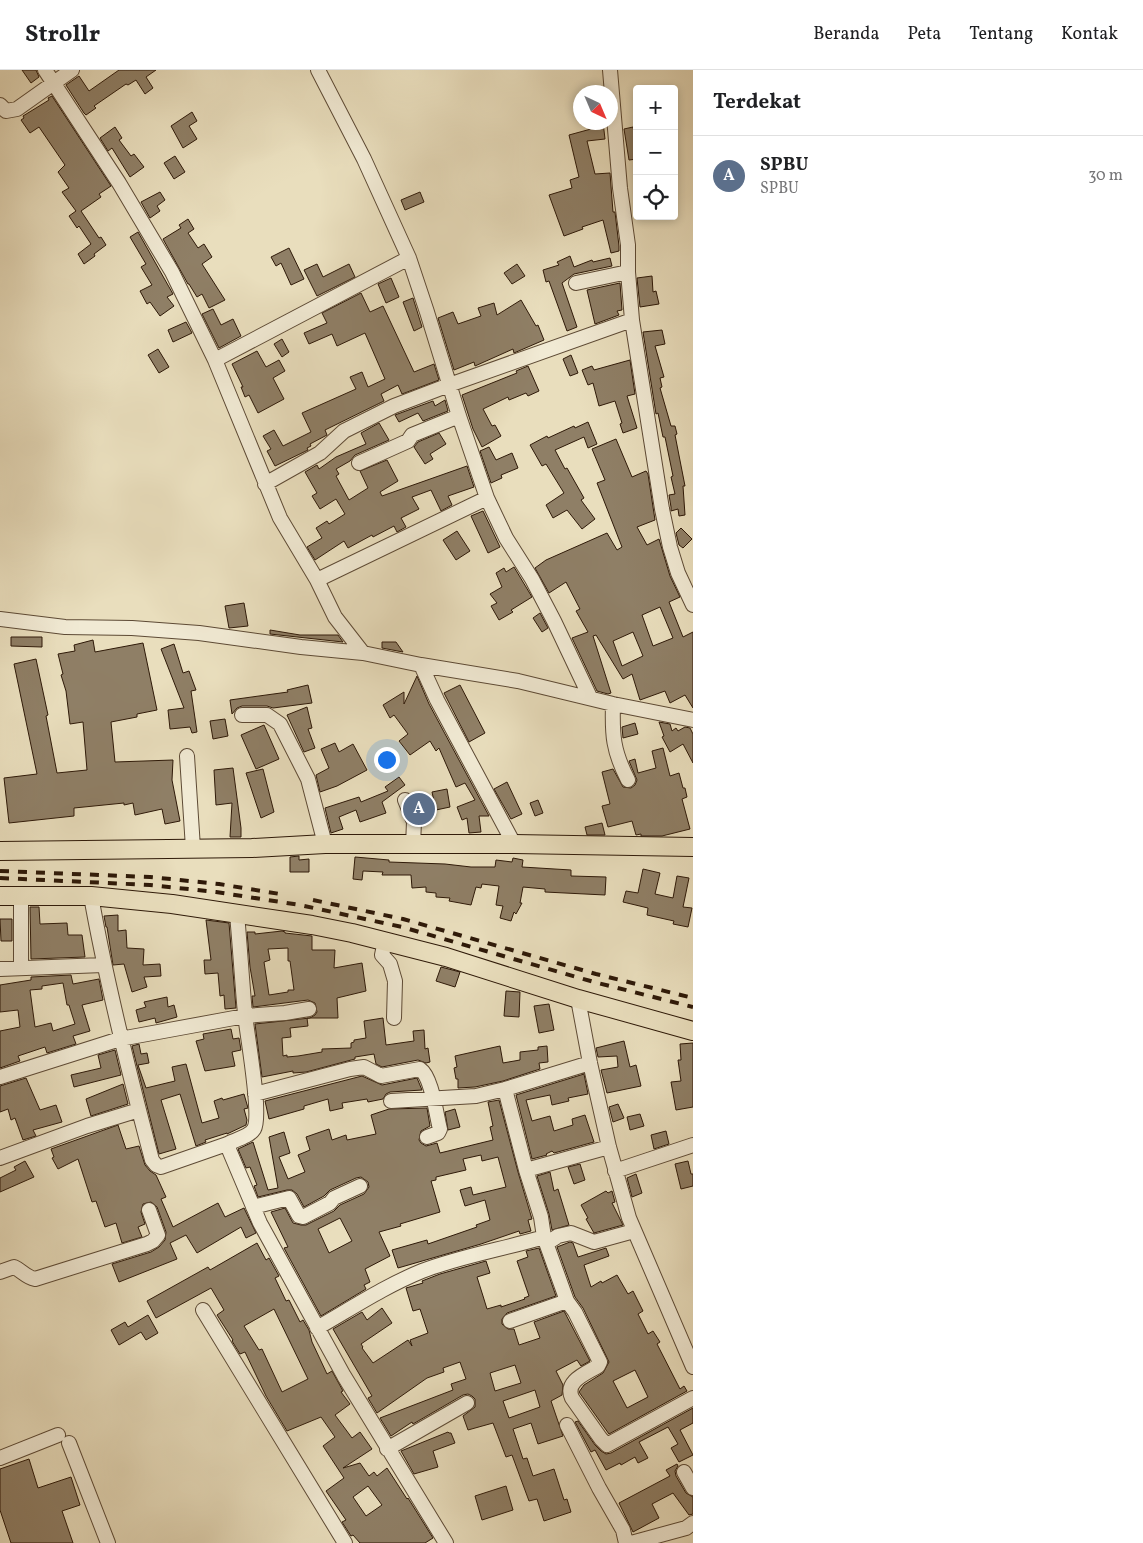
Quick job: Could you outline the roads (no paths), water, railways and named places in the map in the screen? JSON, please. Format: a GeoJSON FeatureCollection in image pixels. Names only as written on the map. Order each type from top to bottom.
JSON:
{"type":"FeatureCollection","features":[{"type":"Feature","properties":{"kind":"main road"},"geometry":{"type":"LineString","coordinates":[[0,851],[252,848],[325,844],[514,844],[693,847]]}},
{"type":"Feature","properties":{"kind":"main road"},"geometry":{"type":"LineString","coordinates":[[0,896],[91,896],[172,904],[312,926],[446,956],[578,999],[693,1031]]}},
{"type":"Feature","properties":{"kind":"street"},"geometry":{"type":"LineString","coordinates":[[45,70],[119,183],[172,272],[215,360],[280,518],[317,580],[335,617],[363,652]]}},
{"type":"Feature","properties":{"kind":"street"},"geometry":{"type":"LineString","coordinates":[[0,105],[6,112],[12,111],[72,70]]}},
{"type":"Feature","properties":{"kind":"street"},"geometry":{"type":"LineString","coordinates":[[318,70],[368,167],[409,258],[487,498],[506,538],[532,579],[554,621],[590,697]]}},
{"type":"Feature","properties":{"kind":"street"},"geometry":{"type":"LineString","coordinates":[[610,70],[620,188],[628,245],[632,320],[670,547],[678,573],[693,605]]}},
{"type":"Feature","properties":{"kind":"street"},"geometry":{"type":"LineString","coordinates":[[215,360],[409,258]]}},
{"type":"Feature","properties":{"kind":"street"},"geometry":{"type":"LineString","coordinates":[[576,283],[628,272]]}},
{"type":"Feature","properties":{"kind":"street"},"geometry":{"type":"LineString","coordinates":[[266,484],[320,453],[338,435],[351,427],[394,406],[632,320]]}},
{"type":"Feature","properties":{"kind":"street"},"geometry":{"type":"LineString","coordinates":[[359,463],[408,441],[412,435],[459,416]]}},
{"type":"Feature","properties":{"kind":"street"},"geometry":{"type":"LineString","coordinates":[[317,580],[487,498]]}},
{"type":"Feature","properties":{"kind":"street"},"geometry":{"type":"LineString","coordinates":[[0,619],[65,627],[132,628],[199,633],[301,647],[363,652],[421,665],[518,681],[613,704],[693,720]]}},
{"type":"Feature","properties":{"kind":"street"},"geometry":{"type":"LineString","coordinates":[[421,665],[437,700],[514,844]]}},
{"type":"Feature","properties":{"kind":"street"},"geometry":{"type":"LineString","coordinates":[[613,704],[614,742],[628,780]]}},
{"type":"Feature","properties":{"kind":"street"},"geometry":{"type":"LineString","coordinates":[[242,715],[267,715],[280,724],[308,779],[325,844]]}},
{"type":"Feature","properties":{"kind":"street"},"geometry":{"type":"LineString","coordinates":[[187,756],[194,848]]}},
{"type":"Feature","properties":{"kind":"street"},"geometry":{"type":"LineString","coordinates":[[406,800],[414,822],[413,845]]}},
{"type":"Feature","properties":{"kind":"street"},"geometry":{"type":"LineString","coordinates":[[21,896],[21,968]]}},
{"type":"Feature","properties":{"kind":"street"},"geometry":{"type":"LineString","coordinates":[[91,896],[103,965],[120,1040],[152,1160],[156,1166],[161,1167],[227,1144],[252,1132],[255,1128],[255,1094],[245,1016],[237,914]]}},
{"type":"Feature","properties":{"kind":"street"},"geometry":{"type":"LineString","coordinates":[[385,941],[382,954],[390,964],[395,982],[394,1018]]}},
{"type":"Feature","properties":{"kind":"street"},"geometry":{"type":"LineString","coordinates":[[0,969],[103,965]]}},
{"type":"Feature","properties":{"kind":"street"},"geometry":{"type":"LineString","coordinates":[[578,999],[590,1062],[615,1171],[634,1231],[693,1367]]}},
{"type":"Feature","properties":{"kind":"street"},"geometry":{"type":"LineString","coordinates":[[0,1077],[120,1040],[245,1016],[309,1009]]}},
{"type":"Feature","properties":{"kind":"street"},"geometry":{"type":"LineString","coordinates":[[391,1101],[432,1097],[476,1096],[505,1089],[590,1062]]}},
{"type":"Feature","properties":{"kind":"street"},"geometry":{"type":"LineString","coordinates":[[255,1094],[350,1069],[364,1067],[382,1076],[417,1068],[424,1072],[431,1087],[440,1131],[427,1137]]}},
{"type":"Feature","properties":{"kind":"street"},"geometry":{"type":"LineString","coordinates":[[505,1089],[526,1170],[541,1217],[545,1240],[567,1301],[575,1312],[600,1362],[598,1366],[574,1380],[570,1394],[605,1444],[612,1443],[693,1398]]}},
{"type":"Feature","properties":{"kind":"street"},"geometry":{"type":"LineString","coordinates":[[0,1158],[78,1129],[139,1110]]}},
{"type":"Feature","properties":{"kind":"street"},"geometry":{"type":"LineString","coordinates":[[227,1144],[260,1223],[317,1328],[387,1449],[446,1543]]}},
{"type":"Feature","properties":{"kind":"street"},"geometry":{"type":"LineString","coordinates":[[615,1171],[693,1146]]}},
{"type":"Feature","properties":{"kind":"street"},"geometry":{"type":"LineString","coordinates":[[526,1170],[609,1148]]}},
{"type":"Feature","properties":{"kind":"street"},"geometry":{"type":"LineString","coordinates":[[254,1207],[289,1198],[299,1216],[302,1217],[330,1203],[334,1198],[360,1186]]}},
{"type":"Feature","properties":{"kind":"street"},"geometry":{"type":"LineString","coordinates":[[0,1272],[14,1267],[22,1270],[28,1277],[34,1279],[147,1244],[158,1235],[149,1210]]}},
{"type":"Feature","properties":{"kind":"street"},"geometry":{"type":"LineString","coordinates":[[317,1328],[385,1288],[422,1271],[458,1259],[571,1233],[594,1242],[634,1231]]}},
{"type":"Feature","properties":{"kind":"street"},"geometry":{"type":"LineString","coordinates":[[510,1321],[567,1301]]}},
{"type":"Feature","properties":{"kind":"street"},"geometry":{"type":"LineString","coordinates":[[203,1310],[345,1543]]}},
{"type":"Feature","properties":{"kind":"street"},"geometry":{"type":"LineString","coordinates":[[387,1449],[467,1403]]}},
{"type":"Feature","properties":{"kind":"street"},"geometry":{"type":"LineString","coordinates":[[567,1425],[623,1530],[626,1543]]}},
{"type":"Feature","properties":{"kind":"street"},"geometry":{"type":"LineString","coordinates":[[0,1458],[64,1439],[108,1543]]}},
{"type":"Feature","properties":{"kind":"street"},"geometry":{"type":"LineString","coordinates":[[684,1472],[693,1488]]}},
{"type":"Feature","properties":{"kind":"street"},"geometry":{"type":"LineString","coordinates":[[631,1543],[686,1528],[693,1523]]}},
{"type":"Feature","properties":{"kind":"railway"},"geometry":{"type":"LineString","coordinates":[[0,871],[150,877],[219,884],[286,895]]}},
{"type":"Feature","properties":{"kind":"railway"},"geometry":{"type":"LineString","coordinates":[[0,878],[150,885],[216,892],[300,905],[402,927],[594,982],[693,1007]]}},
{"type":"Feature","properties":{"kind":"railway"},"geometry":{"type":"LineString","coordinates":[[313,900],[403,919],[596,974],[693,998]]}},
{"type":"Feature","properties":{"kind":"place","name":"SPBU"},"geometry":{"type":"Point","coordinates":[419,809]}}]}
